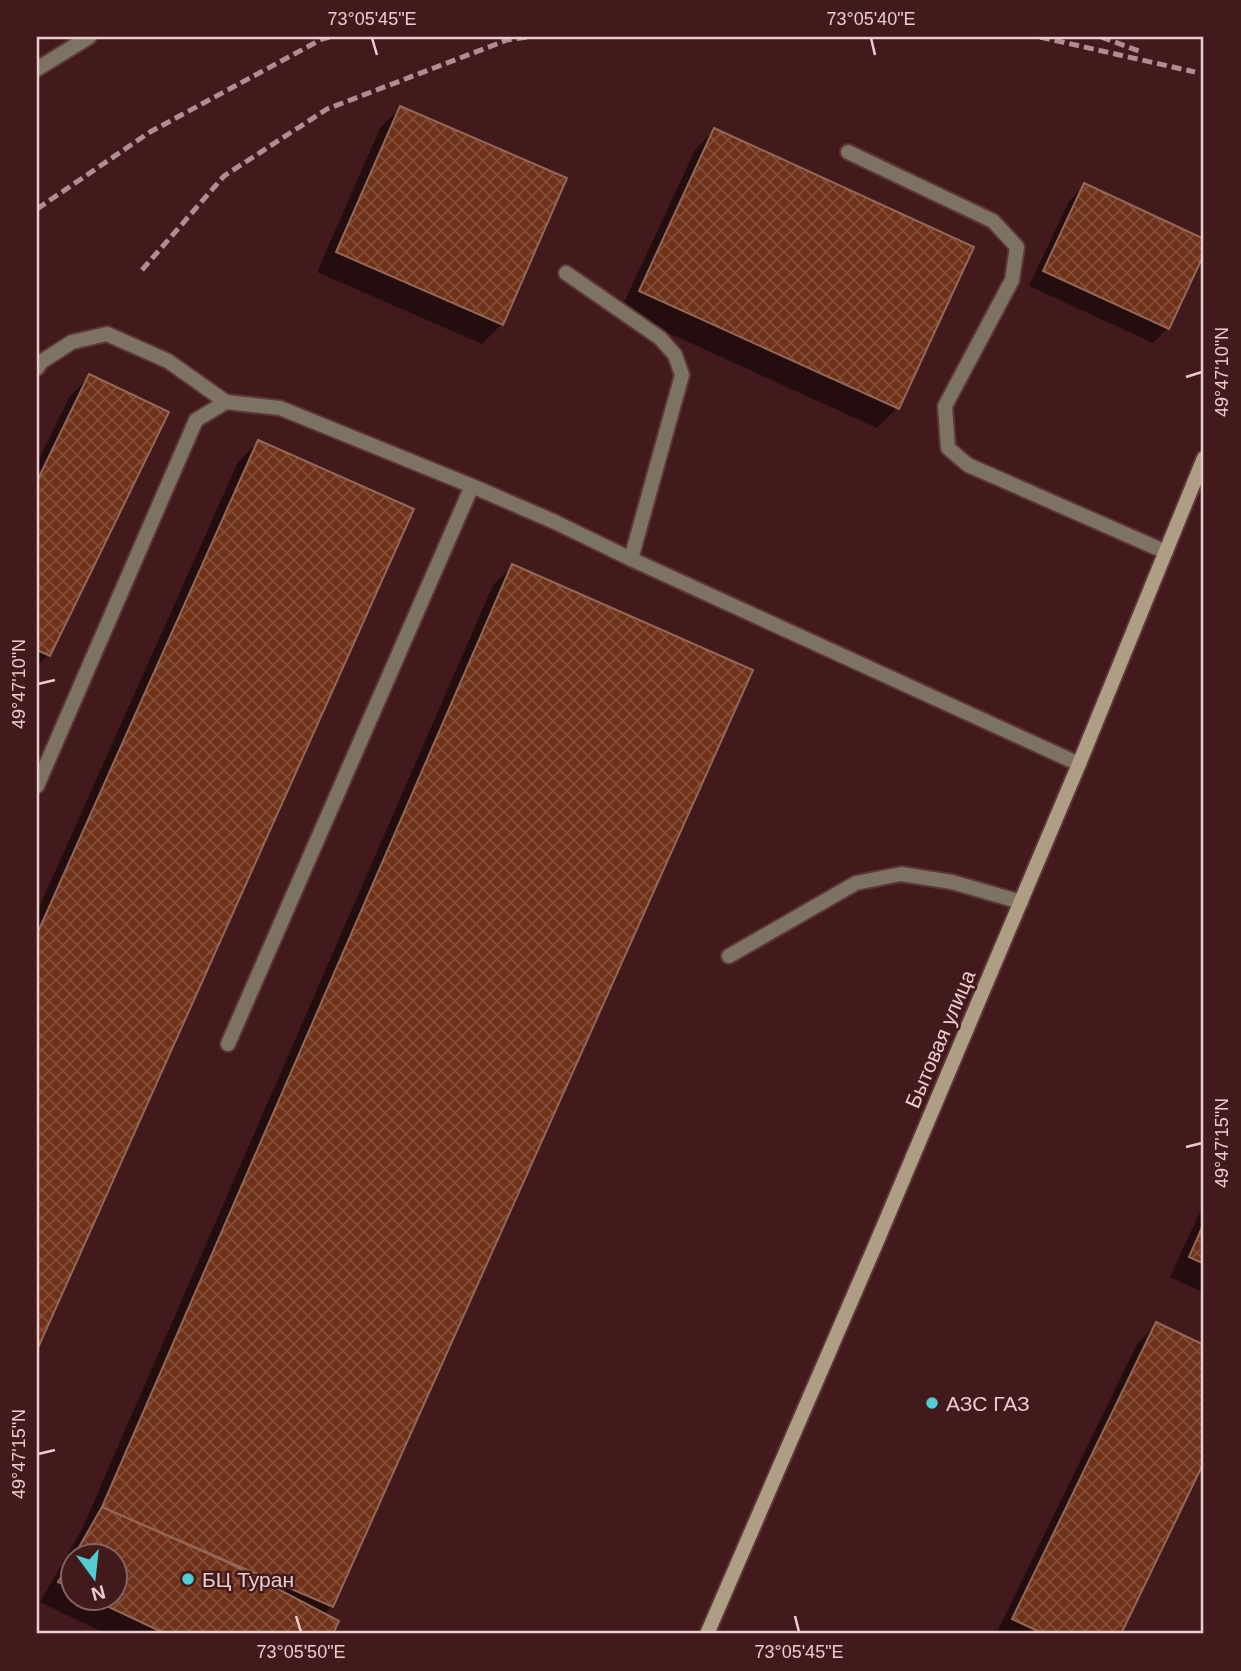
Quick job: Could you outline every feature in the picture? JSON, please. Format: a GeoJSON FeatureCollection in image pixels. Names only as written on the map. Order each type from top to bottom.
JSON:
{"type":"FeatureCollection","features":[{"type":"Feature","properties":{"kind":"main road","name":"Бытовая улица"},"geometry":{"type":"LineString","coordinates":[[707,1634],[1021,902],[1204,458]]}},
{"type":"Feature","properties":{"kind":"lane"},"geometry":{"type":"LineString","coordinates":[[37,69],[89,37]]}},
{"type":"Feature","properties":{"kind":"lane"},"geometry":{"type":"LineString","coordinates":[[848,152],[993,221],[1017,247],[1012,280],[945,406],[948,448],[968,465],[1166,552]]}},
{"type":"Feature","properties":{"kind":"lane"},"geometry":{"type":"LineString","coordinates":[[566,273],[660,338],[675,355],[682,375],[631,559]]}},
{"type":"Feature","properties":{"kind":"lane"},"geometry":{"type":"LineString","coordinates":[[37,368],[41,362],[72,342],[107,334],[168,361],[226,402],[280,408],[472,486],[1079,764]]}},
{"type":"Feature","properties":{"kind":"lane"},"geometry":{"type":"LineString","coordinates":[[37,786],[196,420],[226,402]]}},
{"type":"Feature","properties":{"kind":"lane"},"geometry":{"type":"LineString","coordinates":[[228,1044],[472,486]]}},
{"type":"Feature","properties":{"kind":"lane"},"geometry":{"type":"LineString","coordinates":[[729,956],[856,883],[901,874],[952,881],[1021,902]]}},
{"type":"Feature","properties":{"kind":"building"},"geometry":{"type":"Polygon","coordinates":[[[400,106],[567,178],[503,325],[336,252],[400,106]]]}},
{"type":"Feature","properties":{"kind":"building"},"geometry":{"type":"Polygon","coordinates":[[[714,128],[974,247],[899,409],[639,291],[714,128]]]}},
{"type":"Feature","properties":{"kind":"building"},"geometry":{"type":"Polygon","coordinates":[[[1084,183],[1204,239],[1204,254],[1169,329],[1043,271],[1084,183]]]}},
{"type":"Feature","properties":{"kind":"building"},"geometry":{"type":"Polygon","coordinates":[[[89,374],[169,412],[50,656],[37,650],[37,481],[89,374]]]}},
{"type":"Feature","properties":{"kind":"building"},"geometry":{"type":"Polygon","coordinates":[[[258,440],[414,509],[37,1350],[37,934],[258,440]]]}},
{"type":"Feature","properties":{"kind":"building"},"geometry":{"type":"Polygon","coordinates":[[[512,564],[753,670],[333,1607],[102,1507],[512,564]]]}},
{"type":"Feature","properties":{"kind":"building"},"geometry":{"type":"Polygon","coordinates":[[[1204,1223],[1204,1264],[1189,1257],[1204,1223]]]}},
{"type":"Feature","properties":{"kind":"building"},"geometry":{"type":"Polygon","coordinates":[[[1156,1322],[1204,1345],[1204,1462],[1121,1634],[1044,1634],[1012,1619],[1156,1322]]]}},
{"type":"Feature","properties":{"kind":"building","name":"БЦ Туран"},"geometry":{"type":"Polygon","coordinates":[[[102,1507],[225,1561],[339,1621],[333,1634],[166,1634],[120,1612],[130,1612],[130,1542],[82,1542],[102,1507]]]}},
{"type":"Feature","properties":{"kind":"railway"},"geometry":{"type":"LineString","coordinates":[[37,209],[150,132],[330,37]]}},
{"type":"Feature","properties":{"kind":"railway"},"geometry":{"type":"LineString","coordinates":[[142,270],[224,176],[327,109],[507,40],[528,37]]}},
{"type":"Feature","properties":{"kind":"railway"},"geometry":{"type":"LineString","coordinates":[[1040,37],[1195,72]]}},
{"type":"Feature","properties":{"kind":"railway"},"geometry":{"type":"LineString","coordinates":[[1101,37],[1139,51]]}},
{"type":"Feature","properties":{"kind":"place","name":"АЗС ГАЗ"},"geometry":{"type":"Point","coordinates":[932,1403]}},
{"type":"Feature","properties":{"kind":"place","name":"БЦ Туран"},"geometry":{"type":"Point","coordinates":[188,1579]}}]}
